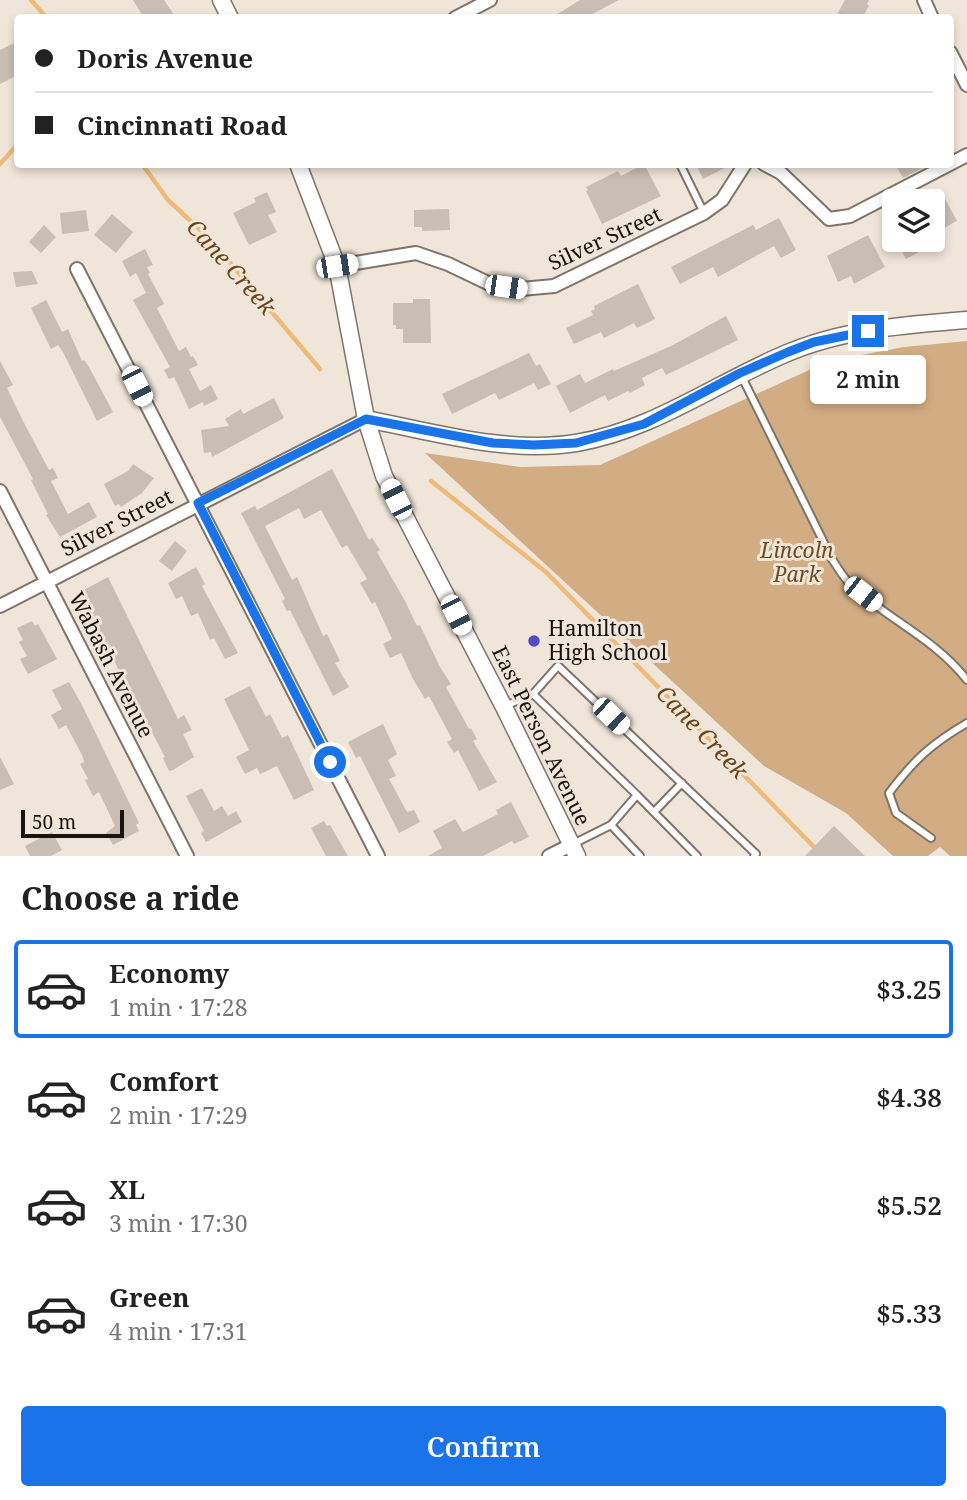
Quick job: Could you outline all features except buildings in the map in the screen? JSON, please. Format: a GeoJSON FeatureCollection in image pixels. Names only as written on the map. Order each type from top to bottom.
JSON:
{"type":"FeatureCollection","features":[{"type":"Feature","properties":{"kind":"main road","name":"East Person Avenue"},"geometry":{"type":"LineString","coordinates":[[300,168],[337,266],[366,419],[384,476],[574,850]]}},
{"type":"Feature","properties":{"kind":"main road"},"geometry":{"type":"LineString","coordinates":[[366,419],[493,443],[576,443],[644,424],[740,373],[814,342],[918,324],[967,320]]}},
{"type":"Feature","properties":{"kind":"street"},"geometry":{"type":"LineString","coordinates":[[463,14],[490,0]]}},
{"type":"Feature","properties":{"kind":"street"},"geometry":{"type":"LineString","coordinates":[[954,60],[967,85]]}},
{"type":"Feature","properties":{"kind":"street","name":"Silver Street"},"geometry":{"type":"LineString","coordinates":[[337,266],[416,253],[448,264],[492,285],[521,289],[554,286],[704,213],[722,200],[742,168]]}},
{"type":"Feature","properties":{"kind":"street"},"geometry":{"type":"LineString","coordinates":[[772,168],[781,173],[828,219],[850,216],[942,168]]}},
{"type":"Feature","properties":{"kind":"street"},"geometry":{"type":"LineString","coordinates":[[77,269],[378,856]]}},
{"type":"Feature","properties":{"kind":"street","name":"Silver Street"},"geometry":{"type":"LineString","coordinates":[[0,606],[366,419]]}},
{"type":"Feature","properties":{"kind":"street","name":"Wabash Avenue"},"geometry":{"type":"LineString","coordinates":[[0,491],[187,856]]}},
{"type":"Feature","properties":{"kind":"street"},"geometry":{"type":"LineString","coordinates":[[549,856],[574,850]]}},
{"type":"Feature","properties":{"kind":"lane"},"geometry":{"type":"LineString","coordinates":[[682,168],[704,213]]}},
{"type":"Feature","properties":{"kind":"lane"},"geometry":{"type":"LineString","coordinates":[[740,373],[832,559],[850,584],[908,626],[955,665],[967,680]]}},
{"type":"Feature","properties":{"kind":"lane"},"geometry":{"type":"LineString","coordinates":[[503,707],[533,694],[558,666],[756,853],[754,856]]}},
{"type":"Feature","properties":{"kind":"lane"},"geometry":{"type":"LineString","coordinates":[[533,694],[697,856]]}},
{"type":"Feature","properties":{"kind":"lane"},"geometry":{"type":"LineString","coordinates":[[931,838],[896,813],[888,793],[912,762],[928,748],[967,723]]}},
{"type":"Feature","properties":{"kind":"lane"},"geometry":{"type":"LineString","coordinates":[[654,812],[682,783]]}},
{"type":"Feature","properties":{"kind":"lane"},"geometry":{"type":"LineString","coordinates":[[574,850],[611,825],[637,795]]}},
{"type":"Feature","properties":{"kind":"lane"},"geometry":{"type":"LineString","coordinates":[[611,825],[640,856]]}},
{"type":"Feature","properties":{"kind":"green space","name":"Lincoln Park"},"geometry":{"type":"Polygon","coordinates":[[[967,341],[967,856],[950,856],[940,847],[928,856],[893,856],[846,813],[764,766],[425,453],[520,467],[600,465],[829,361],[904,347],[967,341]]]}},
{"type":"Feature","properties":{"kind":"waterway"},"geometry":{"type":"LineString","coordinates":[[31,0],[43,14]]}},
{"type":"Feature","properties":{"kind":"waterway","name":"Cane Creek"},"geometry":{"type":"LineString","coordinates":[[0,164],[14,148]]}},
{"type":"Feature","properties":{"kind":"waterway","name":"Cane Creek"},"geometry":{"type":"LineString","coordinates":[[145,168],[168,200],[210,239],[320,369]]}},
{"type":"Feature","properties":{"kind":"waterway","name":"Cane Creek"},"geometry":{"type":"LineString","coordinates":[[431,481],[546,572],[814,847]]}},
{"type":"Feature","properties":{"kind":"place","name":"Hamilton High School"},"geometry":{"type":"Point","coordinates":[534,641]}},
{"type":"Feature","properties":{"kind":"route"},"geometry":{"type":"LineString","coordinates":[[330,762],[198,503],[366,419],[493,443],[576,443],[644,424],[740,373],[814,342],[868,331]]}}]}
